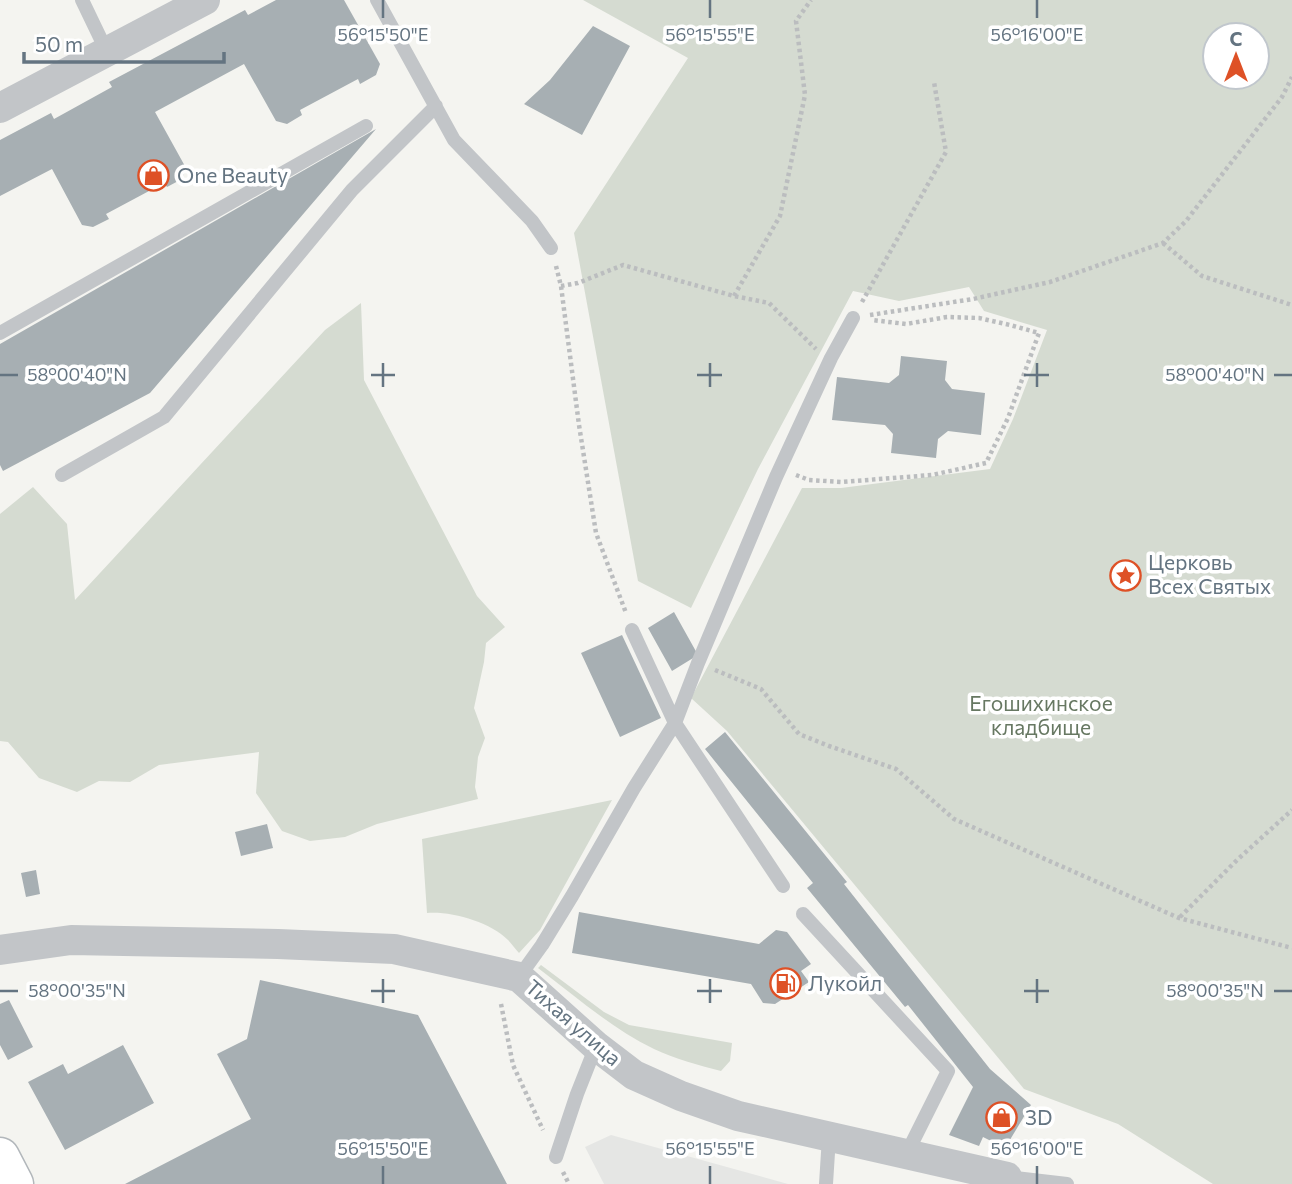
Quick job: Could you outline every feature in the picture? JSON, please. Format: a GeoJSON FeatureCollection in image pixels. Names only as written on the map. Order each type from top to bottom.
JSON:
{"type":"FeatureCollection","features":[{"type":"Feature","properties":{"kind":"main road"},"geometry":{"type":"LineString","coordinates":[[0,1157],[14,1184]]}},
{"type":"Feature","properties":{"kind":"street"},"geometry":{"type":"LineString","coordinates":[[0,108],[205,0]]}},
{"type":"Feature","properties":{"kind":"street","name":"Тихая улица"},"geometry":{"type":"LineString","coordinates":[[0,950],[71,940],[394,948],[519,977],[596,1046],[634,1075],[681,1096],[738,1116],[906,1153],[1008,1180]]}},
{"type":"Feature","properties":{"kind":"lane"},"geometry":{"type":"LineString","coordinates":[[82,0],[107,52]]}},
{"type":"Feature","properties":{"kind":"lane"},"geometry":{"type":"LineString","coordinates":[[377,0],[454,140],[532,221],[551,248]]}},
{"type":"Feature","properties":{"kind":"lane"},"geometry":{"type":"LineString","coordinates":[[62,474],[164,417],[352,190],[436,106]]}},
{"type":"Feature","properties":{"kind":"lane"},"geometry":{"type":"LineString","coordinates":[[0,333],[366,126]]}},
{"type":"Feature","properties":{"kind":"lane"},"geometry":{"type":"LineString","coordinates":[[519,977],[542,946],[634,788],[676,723],[698,663],[779,469],[831,358],[853,318]]}},
{"type":"Feature","properties":{"kind":"lane"},"geometry":{"type":"LineString","coordinates":[[632,630],[676,723],[783,887]]}},
{"type":"Feature","properties":{"kind":"lane"},"geometry":{"type":"LineString","coordinates":[[803,914],[948,1071],[906,1153]]}},
{"type":"Feature","properties":{"kind":"lane"},"geometry":{"type":"LineString","coordinates":[[556,1157],[596,1046]]}},
{"type":"Feature","properties":{"kind":"lane"},"geometry":{"type":"LineString","coordinates":[[825,1184],[829,1137]]}},
{"type":"Feature","properties":{"kind":"lane"},"geometry":{"type":"LineString","coordinates":[[1008,1180],[1068,1184]]}},
{"type":"Feature","properties":{"kind":"path"},"geometry":{"type":"LineString","coordinates":[[734,296],[780,216],[805,95],[796,21],[811,0]]}},
{"type":"Feature","properties":{"kind":"path"},"geometry":{"type":"LineString","coordinates":[[853,318],[973,299],[1050,282],[1163,243],[1186,221],[1282,97],[1292,77]]}},
{"type":"Feature","properties":{"kind":"path"},"geometry":{"type":"LineString","coordinates":[[853,318],[946,152],[934,82]]}},
{"type":"Feature","properties":{"kind":"path"},"geometry":{"type":"LineString","coordinates":[[1282,97],[1292,99]]}},
{"type":"Feature","properties":{"kind":"path"},"geometry":{"type":"LineString","coordinates":[[1163,243],[1202,276],[1292,305]]}},
{"type":"Feature","properties":{"kind":"path"},"geometry":{"type":"LineString","coordinates":[[551,248],[561,286],[596,533],[632,630]]}},
{"type":"Feature","properties":{"kind":"path"},"geometry":{"type":"LineString","coordinates":[[561,286],[578,283],[623,265],[769,303],[818,351],[831,358]]}},
{"type":"Feature","properties":{"kind":"path"},"geometry":{"type":"LineString","coordinates":[[779,469],[809,480],[841,482],[932,474],[986,463],[1008,418],[1039,334],[979,318],[947,317],[906,324],[853,318]]}},
{"type":"Feature","properties":{"kind":"path"},"geometry":{"type":"LineString","coordinates":[[698,663],[761,689],[799,734],[896,769],[954,819],[1179,918],[1292,948]]}},
{"type":"Feature","properties":{"kind":"path"},"geometry":{"type":"LineString","coordinates":[[1179,918],[1292,810]]}},
{"type":"Feature","properties":{"kind":"path"},"geometry":{"type":"LineString","coordinates":[[501,1004],[513,1065],[569,1184]]}},
{"type":"Feature","properties":{"kind":"shaded area"},"geometry":{"type":"Polygon","coordinates":[[[611,1135],[788,1184],[604,1184],[585,1147],[611,1135]]]}},
{"type":"Feature","properties":{"kind":"green space","name":"Егошихинское кладбище"},"geometry":{"type":"Polygon","coordinates":[[[583,0],[1292,0],[1292,1184],[1213,1184],[1118,1124],[1024,1089],[727,731],[691,698],[802,488],[841,488],[990,469],[1013,419],[1047,330],[984,311],[969,287],[899,301],[853,291],[758,469],[691,608],[638,581],[574,233],[688,58],[583,0]]]}},
{"type":"Feature","properties":{"kind":"green space"},"geometry":{"type":"Polygon","coordinates":[[[361,303],[364,380],[477,596],[505,627],[486,643],[474,708],[485,738],[478,757],[475,787],[478,799],[377,824],[345,837],[310,841],[282,831],[256,793],[259,752],[159,765],[130,782],[99,781],[77,792],[39,778],[8,742],[0,741],[0,514],[33,487],[67,524],[75,600],[325,330],[361,303]]]}},
{"type":"Feature","properties":{"kind":"green space"},"geometry":{"type":"Polygon","coordinates":[[[612,800],[540,930],[519,953],[508,940],[481,923],[459,916],[427,913],[422,839],[612,800]]]}},
{"type":"Feature","properties":{"kind":"green space"},"geometry":{"type":"Polygon","coordinates":[[[541,965],[604,1012],[629,1025],[732,1043],[730,1061],[721,1071],[654,1049],[594,1011],[538,968],[541,965]]]}},
{"type":"Feature","properties":{"kind":"building"},"geometry":{"type":"Polygon","coordinates":[[[276,0],[344,0],[380,64],[376,75],[360,84],[358,79],[300,110],[302,115],[287,124],[276,121],[244,64],[155,112],[186,168],[182,179],[167,187],[164,183],[106,214],[109,219],[93,227],[82,225],[52,169],[0,196],[0,140],[51,113],[54,119],[112,87],[109,82],[245,10],[248,15],[276,0]]]}},
{"type":"Feature","properties":{"kind":"building"},"geometry":{"type":"Polygon","coordinates":[[[593,26],[630,46],[582,135],[524,104],[550,80],[593,26]]]}},
{"type":"Feature","properties":{"kind":"building"},"geometry":{"type":"Polygon","coordinates":[[[376,129],[150,393],[3,471],[0,465],[0,344],[376,129]]]}},
{"type":"Feature","properties":{"kind":"building"},"geometry":{"type":"Polygon","coordinates":[[[901,356],[947,361],[945,380],[952,389],[985,393],[981,435],[948,431],[938,439],[936,458],[891,453],[893,434],[885,425],[832,420],[837,377],[889,383],[899,375],[901,356]]]}},
{"type":"Feature","properties":{"kind":"building"},"geometry":{"type":"Polygon","coordinates":[[[674,612],[698,655],[672,671],[648,628],[674,612]]]}},
{"type":"Feature","properties":{"kind":"building"},"geometry":{"type":"Polygon","coordinates":[[[622,635],[661,718],[620,737],[581,653],[622,635]]]}},
{"type":"Feature","properties":{"kind":"building"},"geometry":{"type":"Polygon","coordinates":[[[725,732],[847,882],[844,884],[990,1069],[1031,1105],[1005,1148],[983,1137],[979,1146],[949,1135],[973,1087],[908,1005],[905,1007],[807,888],[813,883],[705,749],[725,732]]]}},
{"type":"Feature","properties":{"kind":"building"},"geometry":{"type":"Polygon","coordinates":[[[267,824],[273,848],[241,856],[235,832],[267,824]]]}},
{"type":"Feature","properties":{"kind":"building"},"geometry":{"type":"Polygon","coordinates":[[[36,870],[40,894],[26,897],[21,873],[36,870]]]}},
{"type":"Feature","properties":{"kind":"building"},"geometry":{"type":"Polygon","coordinates":[[[579,912],[759,944],[776,930],[787,932],[811,964],[801,971],[809,982],[775,1004],[763,1003],[751,984],[572,953],[579,912]]]}},
{"type":"Feature","properties":{"kind":"building"},"geometry":{"type":"Polygon","coordinates":[[[260,980],[418,1015],[507,1184],[125,1184],[251,1119],[217,1054],[247,1039],[260,980]]]}},
{"type":"Feature","properties":{"kind":"building"},"geometry":{"type":"Polygon","coordinates":[[[9,1000],[33,1047],[8,1060],[0,1045],[0,1004],[9,1000]]]}},
{"type":"Feature","properties":{"kind":"building"},"geometry":{"type":"Polygon","coordinates":[[[123,1045],[154,1103],[65,1150],[28,1082],[63,1064],[68,1074],[123,1045]]]}},
{"type":"Feature","properties":{"kind":"place","name":"One Beauty"},"geometry":{"type":"Point","coordinates":[154,176]}},
{"type":"Feature","properties":{"kind":"place","name":"Церковь Всех Святых"},"geometry":{"type":"Point","coordinates":[1125,575]}},
{"type":"Feature","properties":{"kind":"place","name":"Лукойл"},"geometry":{"type":"Point","coordinates":[785,984]}},
{"type":"Feature","properties":{"kind":"place","name":"3D"},"geometry":{"type":"Point","coordinates":[1002,1118]}}]}
